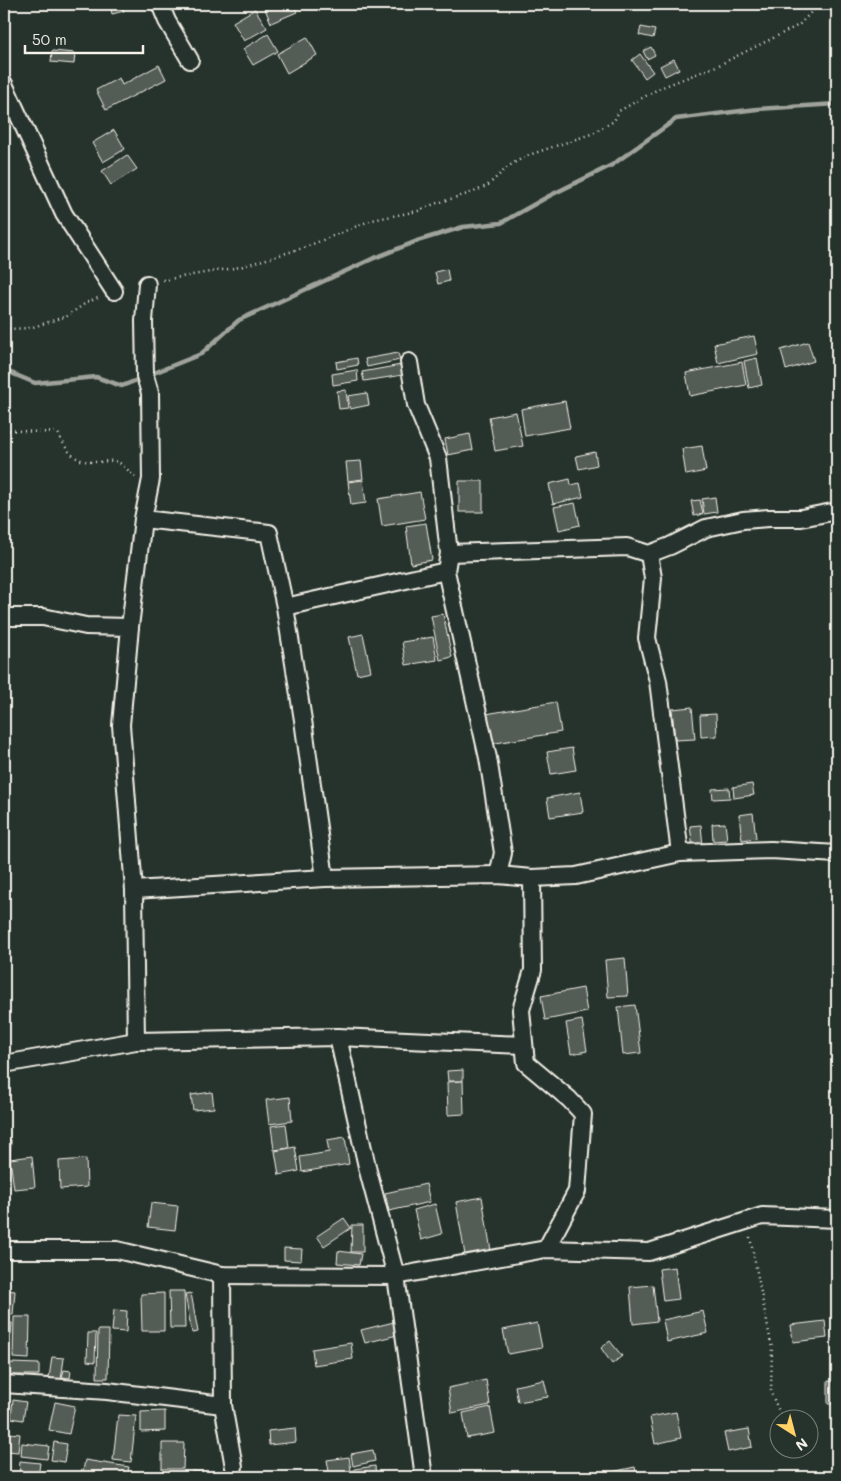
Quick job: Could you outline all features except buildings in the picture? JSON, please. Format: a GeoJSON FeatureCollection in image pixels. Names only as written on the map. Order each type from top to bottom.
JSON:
{"type":"FeatureCollection","features":[{"type":"Feature","properties":{"kind":"street"},"geometry":{"type":"LineString","coordinates":[[160,4],[167,21],[190,60]]}},
{"type":"Feature","properties":{"kind":"street"},"geometry":{"type":"LineString","coordinates":[[4,84],[64,214],[114,291]]}},
{"type":"Feature","properties":{"kind":"street"},"geometry":{"type":"LineString","coordinates":[[136,1041],[134,890],[121,725],[142,519],[151,479],[150,393],[145,376],[144,321],[147,284]]}},
{"type":"Feature","properties":{"kind":"street"},"geometry":{"type":"LineString","coordinates":[[409,362],[416,405],[438,458],[449,553],[446,571],[488,758],[503,853],[498,875]]}},
{"type":"Feature","properties":{"kind":"street"},"geometry":{"type":"LineString","coordinates":[[449,553],[627,546],[649,554],[706,528],[743,520],[801,518],[837,511]]}},
{"type":"Feature","properties":{"kind":"street"},"geometry":{"type":"LineString","coordinates":[[142,519],[269,533],[285,607],[304,720],[326,878]]}},
{"type":"Feature","properties":{"kind":"street"},"geometry":{"type":"LineString","coordinates":[[649,554],[653,578],[648,638],[658,681],[680,853]]}},
{"type":"Feature","properties":{"kind":"street"},"geometry":{"type":"LineString","coordinates":[[285,607],[446,571]]}},
{"type":"Feature","properties":{"kind":"street"},"geometry":{"type":"LineString","coordinates":[[4,617],[43,617],[86,626],[130,627]]}},
{"type":"Feature","properties":{"kind":"street"},"geometry":{"type":"LineString","coordinates":[[134,890],[326,878],[498,875],[532,878],[576,876],[680,853],[771,850],[837,854]]}},
{"type":"Feature","properties":{"kind":"street"},"geometry":{"type":"LineString","coordinates":[[532,878],[533,970],[521,1010],[526,1063],[569,1098],[583,1114],[577,1191],[546,1249]]}},
{"type":"Feature","properties":{"kind":"street"},"geometry":{"type":"LineString","coordinates":[[4,1064],[136,1041],[338,1037],[524,1045]]}},
{"type":"Feature","properties":{"kind":"street"},"geometry":{"type":"LineString","coordinates":[[338,1037],[368,1171],[396,1276],[424,1477]]}},
{"type":"Feature","properties":{"kind":"street"},"geometry":{"type":"LineString","coordinates":[[4,1250],[117,1250],[222,1275],[396,1276],[546,1249],[649,1252],[762,1216],[837,1219]]}},
{"type":"Feature","properties":{"kind":"street"},"geometry":{"type":"LineString","coordinates":[[222,1275],[223,1405],[234,1467]]}},
{"type":"Feature","properties":{"kind":"street"},"geometry":{"type":"LineString","coordinates":[[4,1384],[107,1391],[223,1405]]}},
{"type":"Feature","properties":{"kind":"path"},"geometry":{"type":"LineString","coordinates":[[147,284],[174,277],[240,267],[304,248],[372,220],[418,210],[474,192],[488,185],[509,166],[526,156],[591,134],[614,121],[619,111],[660,88],[718,65],[799,25],[816,7],[823,4]]}},
{"type":"Feature","properties":{"kind":"path"},"geometry":{"type":"LineString","coordinates":[[4,331],[8,329],[30,328],[67,316],[86,303],[114,291]]}},
{"type":"Feature","properties":{"kind":"path"},"geometry":{"type":"LineString","coordinates":[[4,430],[58,433],[64,444],[76,458],[84,462],[116,461],[127,468],[133,476],[151,479]]}},
{"type":"Feature","properties":{"kind":"path"},"geometry":{"type":"LineString","coordinates":[[746,1221],[772,1348],[771,1393],[778,1408]]}},
{"type":"Feature","properties":{"kind":"waterway"},"geometry":{"type":"LineString","coordinates":[[149,375],[201,354],[239,320],[372,259],[417,241],[463,227],[501,223],[549,196],[612,165],[676,119],[757,109],[837,104]]}},
{"type":"Feature","properties":{"kind":"waterway"},"geometry":{"type":"LineString","coordinates":[[4,370],[35,383],[96,377],[122,386],[142,378]]}}]}
